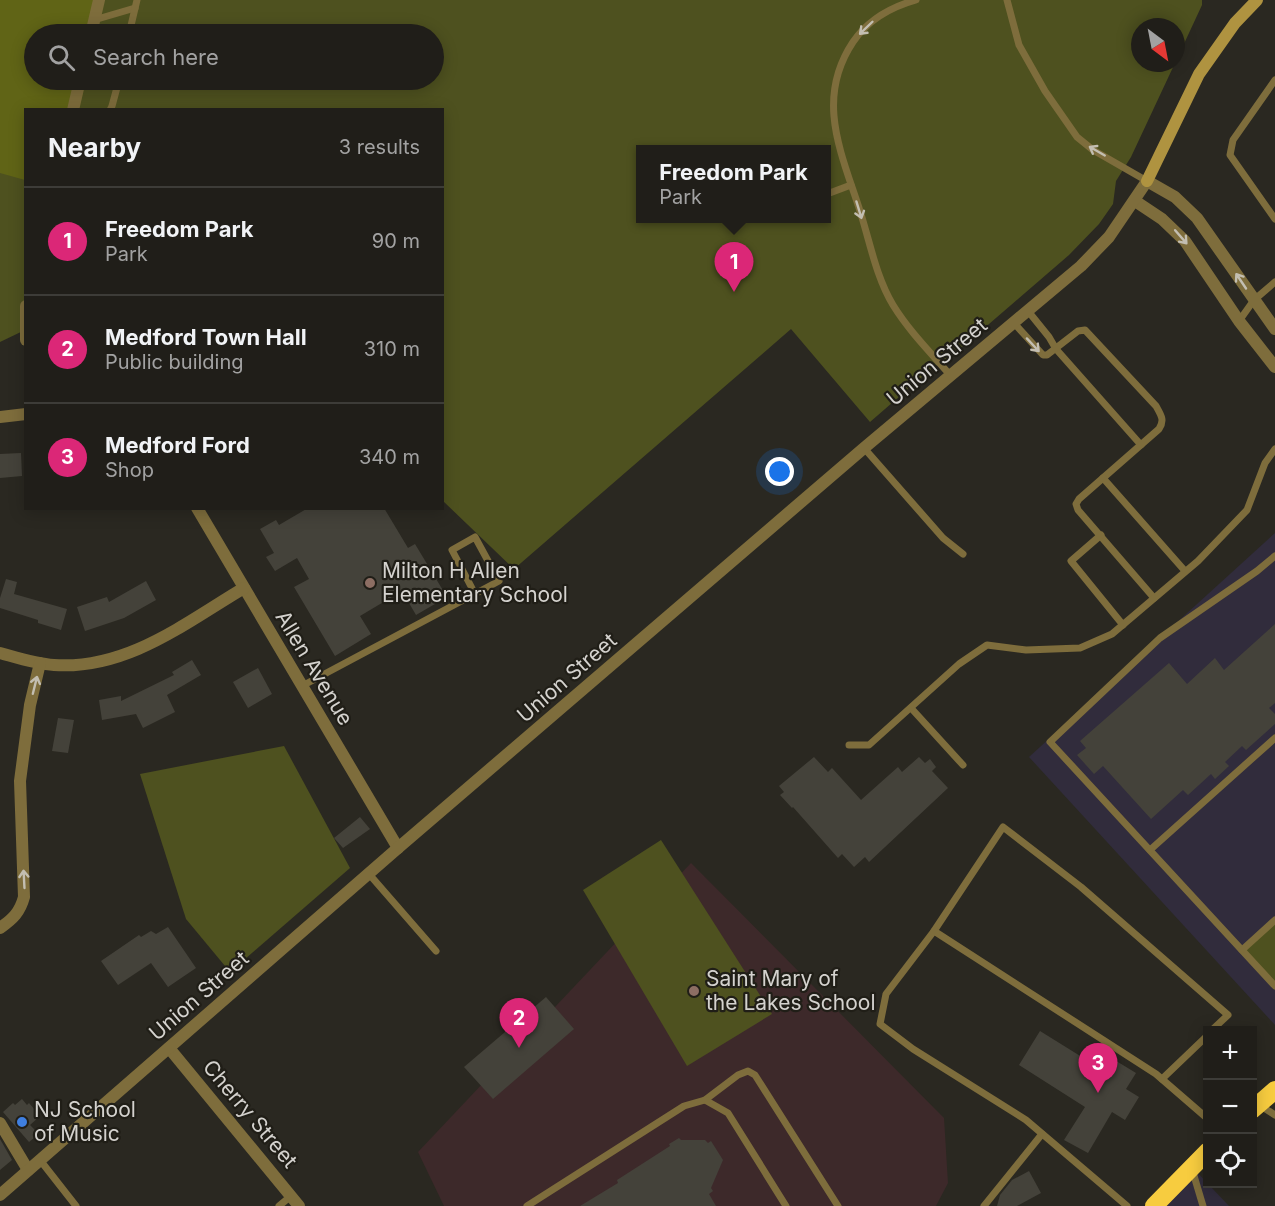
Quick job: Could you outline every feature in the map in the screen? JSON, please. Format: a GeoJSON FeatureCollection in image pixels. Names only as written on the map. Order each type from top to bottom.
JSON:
{"type":"FeatureCollection","features":[{"type":"Feature","properties":{"kind":"highway"},"geometry":{"type":"LineString","coordinates":[[1257,1106],[1275,1090]]}},
{"type":"Feature","properties":{"kind":"highway"},"geometry":{"type":"LineString","coordinates":[[1154,1206],[1203,1155]]}},
{"type":"Feature","properties":{"kind":"street"},"geometry":{"type":"LineString","coordinates":[[93,24],[99,0]]}},
{"type":"Feature","properties":{"kind":"street"},"geometry":{"type":"LineString","coordinates":[[1257,0],[1235,23],[1199,74],[1147,181],[1175,197],[1187,207],[1208,233],[1275,329]]}},
{"type":"Feature","properties":{"kind":"street"},"geometry":{"type":"LineString","coordinates":[[73,108],[78,90]]}},
{"type":"Feature","properties":{"kind":"street","name":"Union Street"},"geometry":{"type":"LineString","coordinates":[[0,1195],[399,848],[864,448],[1096,252],[1135,201],[1147,181]]}},
{"type":"Feature","properties":{"kind":"street"},"geometry":{"type":"LineString","coordinates":[[1135,201],[1162,219],[1185,241],[1239,321],[1275,367]]}},
{"type":"Feature","properties":{"kind":"street"},"geometry":{"type":"LineString","coordinates":[[0,417],[24,414]]}},
{"type":"Feature","properties":{"kind":"street","name":"Allen Avenue"},"geometry":{"type":"LineString","coordinates":[[198,510],[399,848]]}},
{"type":"Feature","properties":{"kind":"street"},"geometry":{"type":"LineString","coordinates":[[0,653],[40,663],[87,664],[147,646],[244,588]]}},
{"type":"Feature","properties":{"kind":"street"},"geometry":{"type":"LineString","coordinates":[[0,928],[20,911],[24,897],[20,781],[30,705],[40,663]]}},
{"type":"Feature","properties":{"kind":"street","name":"Cherry Street"},"geometry":{"type":"LineString","coordinates":[[169,1048],[295,1201]]}},
{"type":"Feature","properties":{"kind":"street"},"geometry":{"type":"LineString","coordinates":[[0,1123],[28,1170]]}},
{"type":"Feature","properties":{"kind":"lane"},"geometry":{"type":"LineString","coordinates":[[131,24],[137,0]]}},
{"type":"Feature","properties":{"kind":"lane"},"geometry":{"type":"LineString","coordinates":[[916,0],[892,8],[867,26],[847,52],[835,81],[832,111],[851,184],[888,295],[907,324],[951,376]]}},
{"type":"Feature","properties":{"kind":"lane"},"geometry":{"type":"LineString","coordinates":[[1007,0],[1019,45],[1039,82],[1077,137],[1093,150],[1147,181]]}},
{"type":"Feature","properties":{"kind":"lane"},"geometry":{"type":"LineString","coordinates":[[94,20],[135,8]]}},
{"type":"Feature","properties":{"kind":"lane"},"geometry":{"type":"LineString","coordinates":[[1275,80],[1233,140],[1230,155],[1275,219]]}},
{"type":"Feature","properties":{"kind":"lane"},"geometry":{"type":"LineString","coordinates":[[111,108],[116,90]]}},
{"type":"Feature","properties":{"kind":"lane"},"geometry":{"type":"LineString","coordinates":[[831,192],[851,184]]}},
{"type":"Feature","properties":{"kind":"lane"},"geometry":{"type":"LineString","coordinates":[[1239,321],[1254,300],[1275,282]]}},
{"type":"Feature","properties":{"kind":"lane"},"geometry":{"type":"LineString","coordinates":[[1028,311],[1056,349],[1141,445]]}},
{"type":"Feature","properties":{"kind":"lane"},"geometry":{"type":"LineString","coordinates":[[1014,323],[1043,355],[1056,349],[1078,331],[1085,330],[1156,406],[1163,423],[1159,429],[1076,504],[1078,510],[1154,598]]}},
{"type":"Feature","properties":{"kind":"lane"},"geometry":{"type":"LineString","coordinates":[[864,448],[944,538],[963,554]]}},
{"type":"Feature","properties":{"kind":"lane"},"geometry":{"type":"LineString","coordinates":[[849,745],[869,745],[958,664],[987,645],[1026,650],[1080,648],[1112,634],[1185,571],[1247,510],[1265,463],[1275,449]]}},
{"type":"Feature","properties":{"kind":"lane"},"geometry":{"type":"LineString","coordinates":[[1103,478],[1185,571]]}},
{"type":"Feature","properties":{"kind":"lane"},"geometry":{"type":"LineString","coordinates":[[1101,535],[1071,561],[1123,625]]}},
{"type":"Feature","properties":{"kind":"lane"},"geometry":{"type":"LineString","coordinates":[[302,686],[475,594],[499,581],[475,537],[452,550],[475,594]]}},
{"type":"Feature","properties":{"kind":"lane"},"geometry":{"type":"LineString","coordinates":[[1275,556],[1257,572],[1160,638],[1050,742],[1275,986]]}},
{"type":"Feature","properties":{"kind":"lane"},"geometry":{"type":"LineString","coordinates":[[911,708],[963,765]]}},
{"type":"Feature","properties":{"kind":"lane"},"geometry":{"type":"LineString","coordinates":[[1150,850],[1275,738]]}},
{"type":"Feature","properties":{"kind":"lane"},"geometry":{"type":"LineString","coordinates":[[1126,1206],[1026,1120],[913,1049],[880,1024],[886,994],[934,931],[1003,827],[1081,887],[1228,1015],[1216,1026]]}},
{"type":"Feature","properties":{"kind":"lane"},"geometry":{"type":"LineString","coordinates":[[369,874],[436,951]]}},
{"type":"Feature","properties":{"kind":"lane"},"geometry":{"type":"LineString","coordinates":[[1242,950],[1275,920]]}},
{"type":"Feature","properties":{"kind":"lane"},"geometry":{"type":"LineString","coordinates":[[934,931],[1162,1079],[1203,1115]]}},
{"type":"Feature","properties":{"kind":"lane"},"geometry":{"type":"LineString","coordinates":[[1162,1079],[1203,1040]]}},
{"type":"Feature","properties":{"kind":"lane"},"geometry":{"type":"LineString","coordinates":[[527,1206],[684,1106],[705,1100],[738,1075],[748,1071],[755,1075],[838,1206]]}},
{"type":"Feature","properties":{"kind":"lane"},"geometry":{"type":"LineString","coordinates":[[705,1100],[728,1113],[786,1206]]}},
{"type":"Feature","properties":{"kind":"lane"},"geometry":{"type":"LineString","coordinates":[[1257,1109],[1275,1115]]}},
{"type":"Feature","properties":{"kind":"lane"},"geometry":{"type":"LineString","coordinates":[[984,1206],[1042,1134]]}},
{"type":"Feature","properties":{"kind":"lane"},"geometry":{"type":"LineString","coordinates":[[40,1160],[76,1206]]}},
{"type":"Feature","properties":{"kind":"lane"},"geometry":{"type":"LineString","coordinates":[[1192,1167],[1203,1206]]}},
{"type":"Feature","properties":{"kind":"lane"},"geometry":{"type":"LineString","coordinates":[[279,1206],[295,1201]]}},
{"type":"Feature","properties":{"kind":"shaded area"},"geometry":{"type":"Polygon","coordinates":[[[0,0],[104,0],[98,24],[24,24],[24,90],[84,90],[79,108],[24,108],[24,180],[0,173],[0,0]]]}},
{"type":"Feature","properties":{"kind":"shaded area"},"geometry":{"type":"Polygon","coordinates":[[[1275,533],[1275,1025],[1029,757],[1275,533]]]}},
{"type":"Feature","properties":{"kind":"shaded area","name":"Saint Mary of the Lakes School"},"geometry":{"type":"Polygon","coordinates":[[[691,863],[944,1118],[948,1183],[936,1206],[444,1206],[418,1152],[691,863]]]}},
{"type":"Feature","properties":{"kind":"shaded area"},"geometry":{"type":"Polygon","coordinates":[[[1192,1167],[1203,1179],[1203,1188],[1212,1188],[1229,1206],[1154,1206],[1192,1167]]]}},
{"type":"Feature","properties":{"kind":"green space"},"geometry":{"type":"Polygon","coordinates":[[[0,0],[1202,0],[1202,5],[1185,42],[1185,18],[1131,18],[1131,72],[1171,72],[1131,157],[1116,181],[1113,204],[1099,224],[1069,255],[960,349],[930,370],[870,422],[791,329],[514,569],[444,502],[444,108],[24,108],[24,330],[0,342],[0,0]]]}},
{"type":"Feature","properties":{"kind":"green space"},"geometry":{"type":"Polygon","coordinates":[[[284,746],[350,868],[230,972],[186,919],[140,774],[284,746]]]}},
{"type":"Feature","properties":{"kind":"green space"},"geometry":{"type":"Polygon","coordinates":[[[661,840],[772,1014],[687,1066],[583,890],[661,840]]]}},
{"type":"Feature","properties":{"kind":"green space"},"geometry":{"type":"Polygon","coordinates":[[[1275,920],[1275,986],[1242,950],[1275,920]]]}},
{"type":"Feature","properties":{"kind":"building"},"geometry":{"type":"Polygon","coordinates":[[[21,453],[22,476],[0,478],[0,454],[21,453]]]}},
{"type":"Feature","properties":{"kind":"building","name":"Milton H Allen Elementary School"},"geometry":{"type":"Polygon","coordinates":[[[305,510],[385,510],[408,548],[415,544],[447,597],[416,615],[402,591],[360,616],[371,634],[335,656],[294,587],[309,579],[297,558],[275,571],[266,557],[274,553],[260,529],[276,520],[279,525],[305,510]]]}},
{"type":"Feature","properties":{"kind":"building"},"geometry":{"type":"Polygon","coordinates":[[[6,579],[17,582],[14,594],[67,609],[61,630],[0,608],[0,598],[6,579]]]}},
{"type":"Feature","properties":{"kind":"building"},"geometry":{"type":"Polygon","coordinates":[[[146,581],[156,600],[124,618],[85,631],[77,607],[107,597],[109,602],[146,581]]]}},
{"type":"Feature","properties":{"kind":"building"},"geometry":{"type":"Polygon","coordinates":[[[1275,624],[1275,703],[1269,708],[1275,714],[1275,724],[1246,750],[1242,746],[1225,762],[1229,766],[1215,779],[1211,774],[1188,795],[1183,790],[1151,819],[1103,766],[1094,774],[1077,755],[1086,748],[1080,741],[1169,663],[1187,684],[1215,658],[1224,670],[1275,624]]]}},
{"type":"Feature","properties":{"kind":"building"},"geometry":{"type":"Polygon","coordinates":[[[192,660],[201,675],[167,695],[175,712],[143,728],[136,714],[102,720],[99,700],[121,696],[121,701],[174,675],[172,672],[192,660]]]}},
{"type":"Feature","properties":{"kind":"building"},"geometry":{"type":"Polygon","coordinates":[[[258,668],[272,694],[248,708],[233,682],[258,668]]]}},
{"type":"Feature","properties":{"kind":"building"},"geometry":{"type":"Polygon","coordinates":[[[58,718],[74,720],[68,753],[52,751],[58,718]]]}},
{"type":"Feature","properties":{"kind":"building"},"geometry":{"type":"Polygon","coordinates":[[[814,757],[828,772],[832,768],[861,800],[898,767],[902,772],[919,757],[925,763],[930,759],[936,767],[932,771],[948,788],[869,862],[865,857],[854,867],[842,854],[838,858],[780,795],[784,792],[779,786],[814,757]]]}},
{"type":"Feature","properties":{"kind":"building"},"geometry":{"type":"Polygon","coordinates":[[[360,817],[370,829],[343,848],[334,838],[360,817]]]}},
{"type":"Feature","properties":{"kind":"building"},"geometry":{"type":"Polygon","coordinates":[[[168,927],[196,968],[168,987],[151,963],[118,985],[101,961],[139,935],[141,937],[151,931],[156,934],[168,927]]]}},
{"type":"Feature","properties":{"kind":"building"},"geometry":{"type":"Polygon","coordinates":[[[546,997],[574,1029],[493,1099],[464,1067],[546,997]]]}},
{"type":"Feature","properties":{"kind":"building"},"geometry":{"type":"Polygon","coordinates":[[[1040,1031],[1106,1072],[1113,1059],[1136,1073],[1126,1089],[1139,1097],[1125,1120],[1112,1112],[1088,1153],[1064,1140],[1085,1107],[1019,1065],[1040,1031]]]}},
{"type":"Feature","properties":{"kind":"building","name":"NJ School of Music"},"geometry":{"type":"Polygon","coordinates":[[[22,1099],[27,1105],[29,1103],[40,1116],[30,1125],[39,1134],[29,1142],[3,1112],[22,1099]]]}},
{"type":"Feature","properties":{"kind":"building"},"geometry":{"type":"Polygon","coordinates":[[[679,1138],[681,1140],[705,1140],[708,1143],[711,1141],[723,1160],[711,1188],[713,1191],[709,1194],[716,1206],[580,1206],[618,1183],[617,1180],[679,1138]]]}},
{"type":"Feature","properties":{"kind":"building"},"geometry":{"type":"Polygon","coordinates":[[[0,1139],[12,1160],[0,1170],[0,1139]]]}},
{"type":"Feature","properties":{"kind":"building"},"geometry":{"type":"Polygon","coordinates":[[[1029,1171],[1041,1193],[1017,1206],[997,1206],[1000,1195],[1012,1180],[1029,1171]]]}},
{"type":"Feature","properties":{"kind":"place","name":"Freedom Park"},"geometry":{"type":"Point","coordinates":[734,292]}},
{"type":"Feature","properties":{"kind":"place","name":"Milton H Allen Elementary School"},"geometry":{"type":"Point","coordinates":[370,583]}},
{"type":"Feature","properties":{"kind":"place","name":"Saint Mary of the Lakes School"},"geometry":{"type":"Point","coordinates":[694,991]}},
{"type":"Feature","properties":{"kind":"place","name":"Medford Town Hall"},"geometry":{"type":"Point","coordinates":[519,1048]}},
{"type":"Feature","properties":{"kind":"place","name":"Medford Ford"},"geometry":{"type":"Point","coordinates":[1098,1093]}},
{"type":"Feature","properties":{"kind":"place","name":"NJ School of Music"},"geometry":{"type":"Point","coordinates":[22,1122]}}]}
